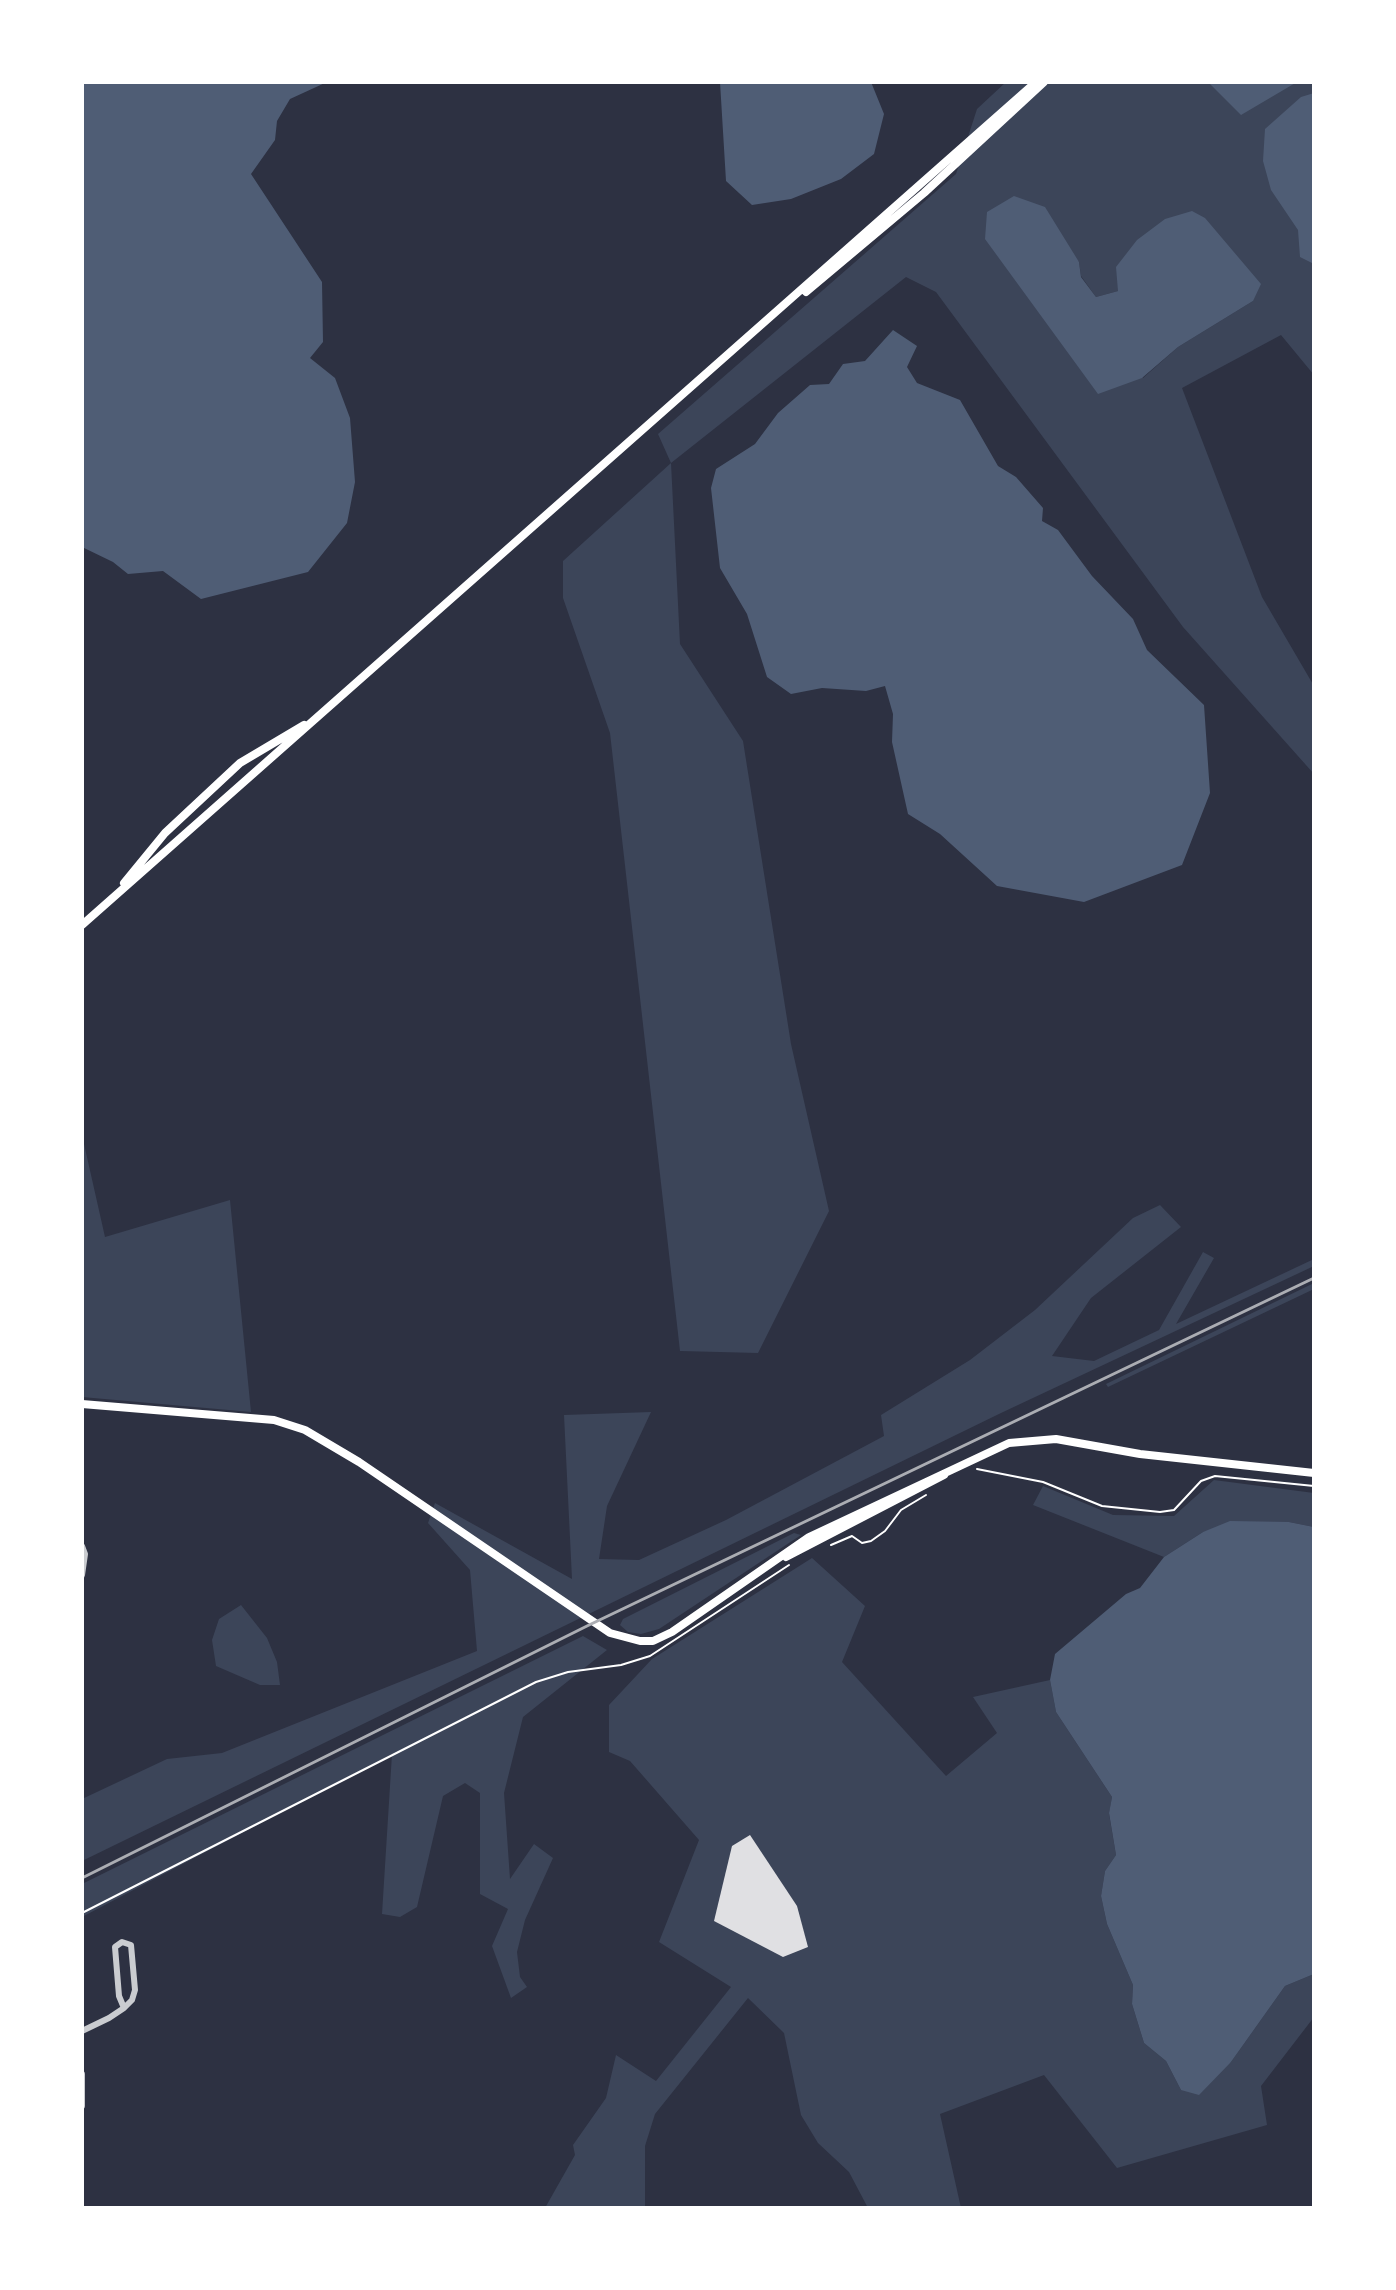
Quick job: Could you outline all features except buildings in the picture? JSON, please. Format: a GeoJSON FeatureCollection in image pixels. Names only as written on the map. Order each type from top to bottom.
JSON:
{"type":"FeatureCollection","features":[{"type":"Feature","properties":{"kind":"main road"},"geometry":{"type":"LineString","coordinates":[[82,925],[1036,82]]}},
{"type":"Feature","properties":{"kind":"main road"},"geometry":{"type":"LineString","coordinates":[[789,303],[924,193],[1044,82]]}},
{"type":"Feature","properties":{"kind":"main road"},"geometry":{"type":"LineString","coordinates":[[115,896],[157,842],[219,782],[257,750],[322,714]]}},
{"type":"Feature","properties":{"kind":"main road"},"geometry":{"type":"LineString","coordinates":[[219,782],[229,793]]}},
{"type":"Feature","properties":{"kind":"main road"},"geometry":{"type":"LineString","coordinates":[[199,800],[209,810]]}},
{"type":"Feature","properties":{"kind":"main road"},"geometry":{"type":"LineString","coordinates":[[157,842],[166,850]]}},
{"type":"Feature","properties":{"kind":"main road"},"geometry":{"type":"LineString","coordinates":[[82,1404],[274,1420],[305,1430],[623,1639],[647,1641],[665,1636],[809,1537],[975,1456],[1009,1443],[1045,1438],[1140,1454],[1314,1473]]}},
{"type":"Feature","properties":{"kind":"street"},"geometry":{"type":"LineString","coordinates":[[82,1546],[85,1569],[82,1575]]}},
{"type":"Feature","properties":{"kind":"street"},"geometry":{"type":"LineString","coordinates":[[82,2031],[124,2008],[135,1990],[131,1945],[122,1942],[115,1947],[119,1996],[124,2008]]}},
{"type":"Feature","properties":{"kind":"street"},"geometry":{"type":"LineString","coordinates":[[82,2074],[82,2106]]}},
{"type":"Feature","properties":{"kind":"path"},"geometry":{"type":"LineString","coordinates":[[972,1469],[994,1470],[1043,1482],[1102,1506],[1167,1513],[1210,1477],[1314,1486]]}},
{"type":"Feature","properties":{"kind":"path"},"geometry":{"type":"LineString","coordinates":[[822,1548],[852,1536],[860,1543],[871,1541],[885,1531],[901,1510],[934,1490]]}},
{"type":"Feature","properties":{"kind":"path"},"geometry":{"type":"LineString","coordinates":[[82,1913],[536,1682],[568,1672],[621,1665],[650,1656],[794,1562]]}},
{"type":"Feature","properties":{"kind":"shaded area"},"geometry":{"type":"Polygon","coordinates":[[[82,82],[327,82],[290,99],[277,121],[275,140],[251,174],[322,282],[323,342],[310,358],[335,378],[350,418],[355,482],[347,523],[308,572],[201,599],[163,571],[128,574],[113,562],[82,547],[82,82]]]}},
{"type":"Feature","properties":{"kind":"shaded area"},"geometry":{"type":"Polygon","coordinates":[[[720,82],[871,82],[884,114],[874,154],[841,179],[791,199],[752,205],[726,181],[720,82]]]}},
{"type":"Feature","properties":{"kind":"shaded area"},"geometry":{"type":"Polygon","coordinates":[[[1006,82],[1314,82],[1314,375],[1281,335],[1182,388],[1262,597],[1314,686],[1314,774],[1183,627],[936,292],[906,277],[671,463],[658,434],[956,174],[977,109],[1006,82]],[[1014,196],[1143,378],[1178,347],[1253,301],[1118,291],[1096,297],[1081,276],[1079,262],[1014,196]]]}},
{"type":"Feature","properties":{"kind":"shaded area"},"geometry":{"type":"Polygon","coordinates":[[[1208,82],[1297,82],[1241,115],[1208,82]]]}},
{"type":"Feature","properties":{"kind":"shaded area"},"geometry":{"type":"Polygon","coordinates":[[[1314,93],[1314,264],[1300,257],[1298,230],[1271,190],[1263,161],[1265,129],[1301,97],[1314,93]]]}},
{"type":"Feature","properties":{"kind":"shaded area"},"geometry":{"type":"Polygon","coordinates":[[[1014,196],[1045,207],[1079,262],[1081,277],[1096,297],[1118,291],[1116,267],[1137,240],[1165,219],[1192,211],[1205,218],[1261,284],[1253,301],[1178,347],[1142,378],[1098,394],[985,239],[987,212],[1014,196]]]}},
{"type":"Feature","properties":{"kind":"shaded area"},"geometry":{"type":"Polygon","coordinates":[[[893,330],[917,346],[907,367],[917,383],[960,400],[998,466],[1016,477],[1043,508],[1042,521],[1058,530],[1092,576],[1133,619],[1147,650],[1204,705],[1210,793],[1182,865],[1084,902],[997,886],[940,834],[908,814],[892,742],[893,714],[885,686],[866,691],[822,688],[791,694],[767,677],[747,614],[720,568],[711,488],[716,469],[755,444],[778,413],[810,385],[829,384],[843,364],[865,361],[893,330]]]}},
{"type":"Feature","properties":{"kind":"shaded area"},"geometry":{"type":"Polygon","coordinates":[[[671,463],[680,644],[743,741],[791,1044],[829,1211],[758,1353],[680,1351],[610,733],[563,598],[563,561],[671,463]]]}},
{"type":"Feature","properties":{"kind":"shaded area"},"geometry":{"type":"Polygon","coordinates":[[[82,1135],[105,1237],[230,1200],[251,1412],[82,1397],[82,1135]]]}},
{"type":"Feature","properties":{"kind":"shaded area"},"geometry":{"type":"Polygon","coordinates":[[[1160,1205],[1181,1227],[1091,1298],[1052,1356],[1094,1361],[1159,1330],[1203,1252],[1214,1258],[1176,1324],[1314,1259],[1314,1266],[1001,1413],[82,1861],[82,1799],[167,1759],[222,1753],[477,1651],[470,1570],[428,1523],[435,1503],[572,1579],[564,1415],[651,1412],[607,1506],[599,1559],[639,1560],[726,1520],[884,1436],[881,1415],[970,1360],[1035,1310],[1133,1218],[1160,1205]]]}},
{"type":"Feature","properties":{"kind":"shaded area"},"geometry":{"type":"Polygon","coordinates":[[[1314,1283],[1314,1289],[1108,1387],[1106,1384],[1314,1283]]]}},
{"type":"Feature","properties":{"kind":"shaded area"},"geometry":{"type":"Polygon","coordinates":[[[1214,1480],[1314,1493],[1314,1527],[1289,1522],[1203,1532],[1164,1557],[1033,1505],[1043,1486],[1113,1515],[1174,1516],[1214,1480]]]}},
{"type":"Feature","properties":{"kind":"shaded area"},"geometry":{"type":"Polygon","coordinates":[[[1230,1521],[1289,1522],[1314,1527],[1314,1974],[1285,1986],[1231,2062],[1199,2095],[1181,2090],[1166,2061],[1144,2043],[1132,2004],[1133,1985],[1107,1924],[1101,1896],[1105,1871],[1116,1855],[1109,1813],[1112,1797],[1056,1712],[1050,1680],[1055,1654],[1126,1594],[1140,1588],[1164,1557],[1203,1532],[1230,1521]]]}},
{"type":"Feature","properties":{"kind":"shaded area"},"geometry":{"type":"Polygon","coordinates":[[[794,1533],[801,1535],[659,1629],[641,1634],[628,1632],[620,1625],[623,1619],[794,1533]]]}},
{"type":"Feature","properties":{"kind":"shaded area"},"geometry":{"type":"Polygon","coordinates":[[[812,1558],[865,1606],[842,1662],[946,1776],[997,1733],[973,1697],[1050,1680],[1056,1712],[1112,1797],[1109,1814],[1116,1855],[1105,1871],[1101,1896],[1107,1924],[1133,1985],[1132,2004],[1144,2043],[1166,2061],[1181,2090],[1231,2062],[1285,1986],[1314,1974],[1314,2017],[1261,2086],[1267,2125],[1117,2168],[1044,2075],[940,2114],[961,2208],[868,2208],[849,2172],[818,2143],[801,2115],[784,2033],[748,1998],[655,2114],[645,2146],[645,2208],[545,2208],[575,2155],[573,2145],[606,2098],[616,2055],[656,2081],[731,1987],[659,1942],[699,1840],[630,1761],[609,1752],[609,1705],[652,1659],[812,1558]]]}},
{"type":"Feature","properties":{"kind":"shaded area"},"geometry":{"type":"Polygon","coordinates":[[[241,1605],[267,1638],[277,1662],[280,1685],[260,1685],[216,1666],[212,1640],[219,1619],[241,1605]]]}},
{"type":"Feature","properties":{"kind":"shaded area"},"geometry":{"type":"Polygon","coordinates":[[[583,1636],[607,1650],[523,1717],[504,1793],[510,1879],[534,1844],[553,1858],[525,1920],[517,1952],[520,1977],[527,1987],[511,1998],[492,1946],[508,1909],[480,1894],[480,1793],[465,1783],[443,1796],[417,1907],[400,1917],[382,1914],[392,1754],[82,1917],[82,1884],[583,1636]]]}},
{"type":"Feature","properties":{"kind":"railway"},"geometry":{"type":"LineString","coordinates":[[82,1878],[587,1626],[1314,1278]]}}]}
